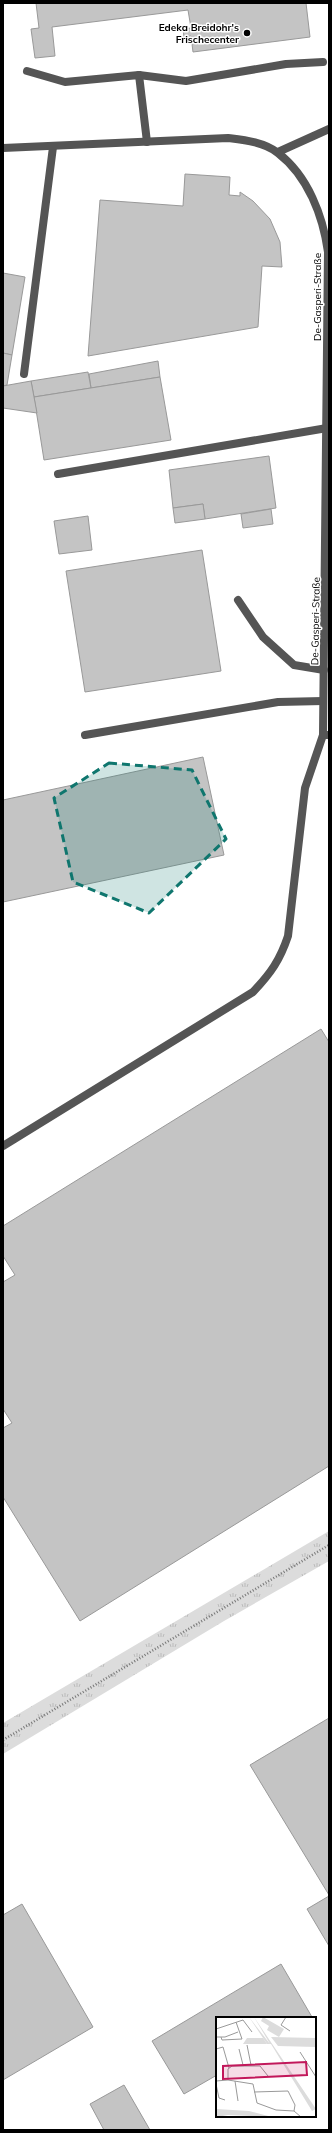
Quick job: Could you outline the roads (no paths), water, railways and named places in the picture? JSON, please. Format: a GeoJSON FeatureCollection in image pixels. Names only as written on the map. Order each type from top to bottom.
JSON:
{"type":"FeatureCollection","features":[{"type":"Feature","properties":{"kind":"street"},"geometry":{"type":"LineString","coordinates":[[27,71],[65,82],[139,75],[186,81],[286,64],[323,62]]}},
{"type":"Feature","properties":{"kind":"street"},"geometry":{"type":"LineString","coordinates":[[139,75],[147,142]]}},
{"type":"Feature","properties":{"kind":"street"},"geometry":{"type":"LineString","coordinates":[[278,152],[329,129]]}},
{"type":"Feature","properties":{"kind":"street","name":"De-Gasperi-Straße"},"geometry":{"type":"LineString","coordinates":[[3,148],[53,147],[228,138],[253,141],[278,152],[310,190],[325,230],[328,252],[328,522],[323,701],[326,735],[305,788],[288,936],[282,956],[270,974],[253,992],[3,1146]]}},
{"type":"Feature","properties":{"kind":"street"},"geometry":{"type":"LineString","coordinates":[[24,374],[53,147]]}},
{"type":"Feature","properties":{"kind":"street"},"geometry":{"type":"LineString","coordinates":[[58,474],[327,428]]}},
{"type":"Feature","properties":{"kind":"street"},"geometry":{"type":"LineString","coordinates":[[238,600],[263,637],[294,665],[324,670]]}},
{"type":"Feature","properties":{"kind":"street"},"geometry":{"type":"LineString","coordinates":[[85,735],[278,702],[323,701]]}},
{"type":"Feature","properties":{"kind":"place","name":"Edeka Breidohr's Frischecenter"},"geometry":{"type":"Point","coordinates":[247,33]}}]}
